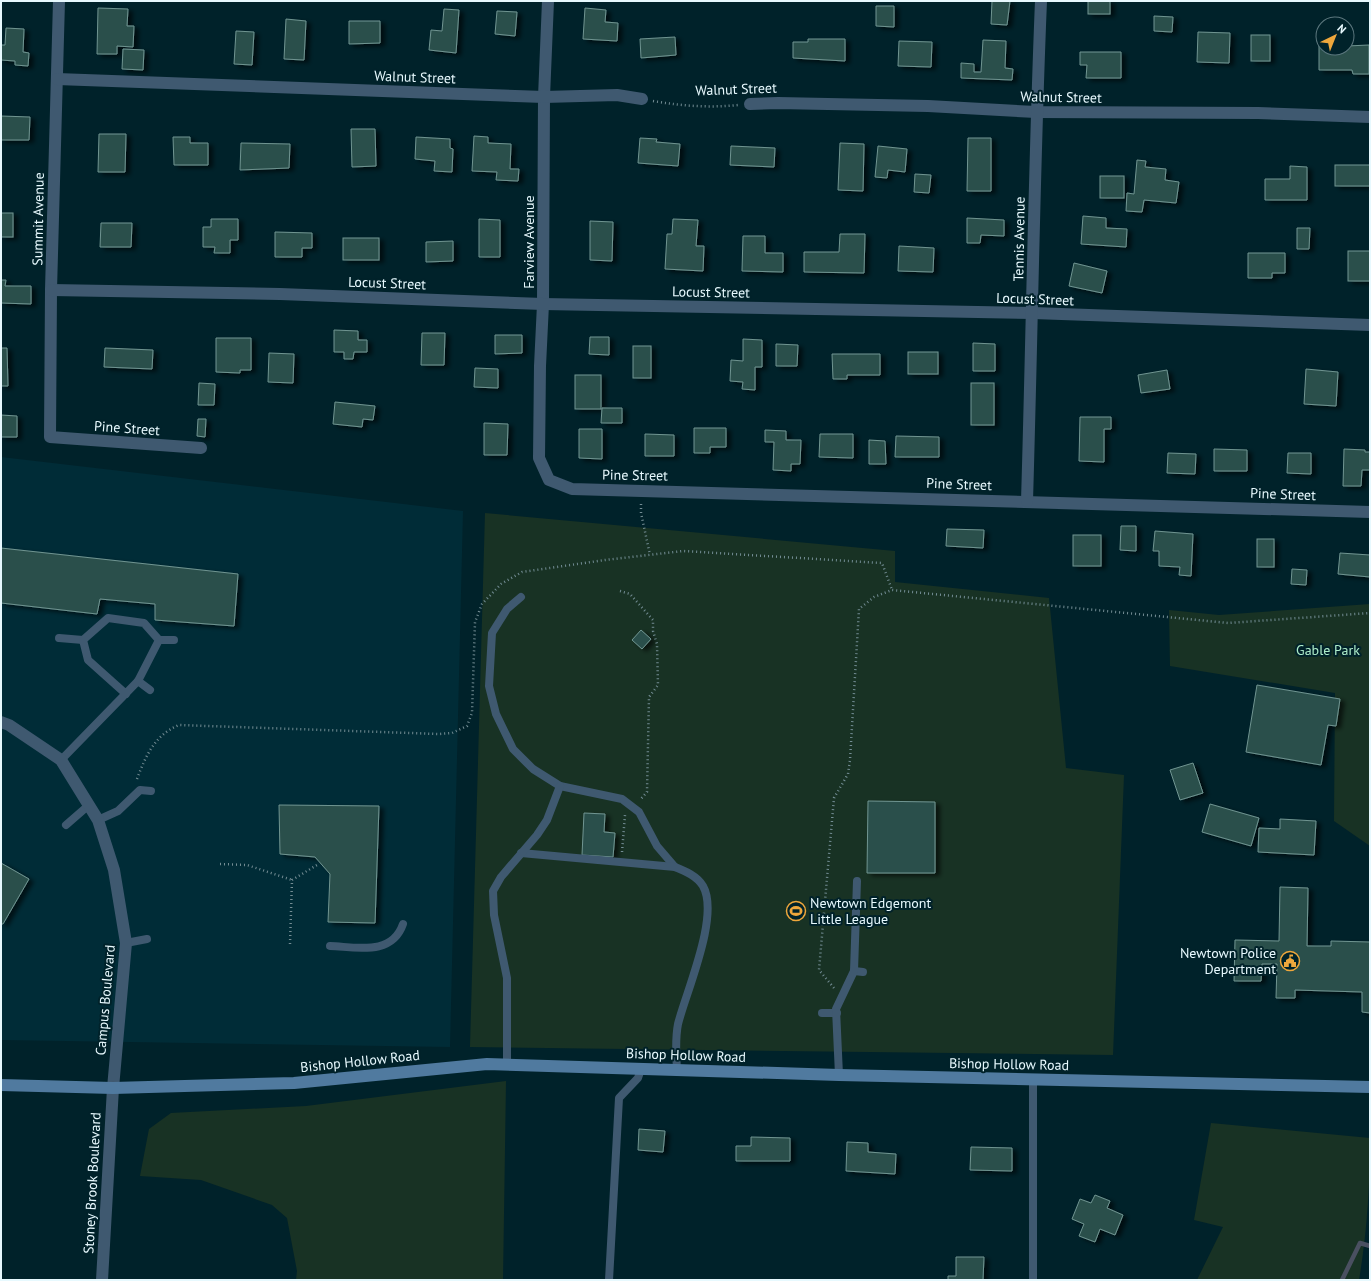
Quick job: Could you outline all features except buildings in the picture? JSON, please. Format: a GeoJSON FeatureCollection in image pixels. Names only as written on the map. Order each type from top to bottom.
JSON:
{"type":"FeatureCollection","features":[{"type":"Feature","properties":{"kind":"street","name":"Summit Avenue"},"geometry":{"type":"LineString","coordinates":[[50,437],[51,290],[59,1]]}},
{"type":"Feature","properties":{"kind":"street","name":"Farview Avenue"},"geometry":{"type":"LineString","coordinates":[[548,1],[544,97],[543,304],[540,366],[539,458],[550,480]]}},
{"type":"Feature","properties":{"kind":"street","name":"Tennis Avenue"},"geometry":{"type":"LineString","coordinates":[[1027,501],[1033,313],[1036,112],[1042,1]]}},
{"type":"Feature","properties":{"kind":"street","name":"Walnut Street"},"geometry":{"type":"LineString","coordinates":[[57,79],[544,97],[617,95],[642,99]]}},
{"type":"Feature","properties":{"kind":"street","name":"Walnut Street"},"geometry":{"type":"LineString","coordinates":[[750,104],[778,102],[928,106],[1036,112],[1258,113],[1370,117]]}},
{"type":"Feature","properties":{"kind":"street","name":"Locust Street"},"geometry":{"type":"LineString","coordinates":[[51,290],[280,294],[543,304],[1033,313],[1370,325]]}},
{"type":"Feature","properties":{"kind":"street","name":"Pine Street"},"geometry":{"type":"LineString","coordinates":[[50,437],[201,448]]}},
{"type":"Feature","properties":{"kind":"street","name":"Pine Street"},"geometry":{"type":"LineString","coordinates":[[550,480],[572,488],[1370,512]]}},
{"type":"Feature","properties":{"kind":"street","name":"Campus Boulevard"},"geometry":{"type":"LineString","coordinates":[[1,722],[9,725],[61,760],[98,820],[114,870],[126,943],[112,1088]]}},
{"type":"Feature","properties":{"kind":"street","name":"Bishop Hollow Road"},"geometry":{"type":"LineString","coordinates":[[1,1085],[112,1088],[294,1083],[487,1064],[507,1064],[839,1075],[1370,1087]]}},
{"type":"Feature","properties":{"kind":"street","name":"Stoney Brook Boulevard"},"geometry":{"type":"LineString","coordinates":[[102,1280],[112,1088]]}},
{"type":"Feature","properties":{"kind":"lane"},"geometry":{"type":"LineString","coordinates":[[521,597],[507,610],[492,633],[489,686],[496,714],[514,749],[533,769],[560,786],[622,799],[639,812],[657,846],[675,867]]}},
{"type":"Feature","properties":{"kind":"lane"},"geometry":{"type":"LineString","coordinates":[[59,638],[83,640],[108,618],[144,623],[159,640],[174,640]]}},
{"type":"Feature","properties":{"kind":"lane"},"geometry":{"type":"LineString","coordinates":[[83,640],[88,660],[126,694]]}},
{"type":"Feature","properties":{"kind":"lane"},"geometry":{"type":"LineString","coordinates":[[61,760],[138,681],[159,640]]}},
{"type":"Feature","properties":{"kind":"lane"},"geometry":{"type":"LineString","coordinates":[[138,681],[150,690]]}},
{"type":"Feature","properties":{"kind":"lane"},"geometry":{"type":"LineString","coordinates":[[507,1064],[507,978],[494,915],[493,891],[500,877],[537,835],[547,820],[560,786]]}},
{"type":"Feature","properties":{"kind":"lane"},"geometry":{"type":"LineString","coordinates":[[98,820],[118,811],[140,790],[151,791]]}},
{"type":"Feature","properties":{"kind":"lane"},"geometry":{"type":"LineString","coordinates":[[66,825],[89,805]]}},
{"type":"Feature","properties":{"kind":"lane"},"geometry":{"type":"LineString","coordinates":[[521,853],[675,867],[689,873],[703,886],[708,906],[702,945],[678,1026],[676,1044],[677,1070]]}},
{"type":"Feature","properties":{"kind":"lane"},"geometry":{"type":"LineString","coordinates":[[839,1075],[836,1009],[854,972],[857,882]]}},
{"type":"Feature","properties":{"kind":"lane"},"geometry":{"type":"LineString","coordinates":[[330,946],[375,949],[392,942],[404,924]]}},
{"type":"Feature","properties":{"kind":"lane"},"geometry":{"type":"LineString","coordinates":[[126,943],[147,939]]}},
{"type":"Feature","properties":{"kind":"lane"},"geometry":{"type":"LineString","coordinates":[[854,972],[862,972]]}},
{"type":"Feature","properties":{"kind":"lane"},"geometry":{"type":"LineString","coordinates":[[822,1012],[837,1013]]}},
{"type":"Feature","properties":{"kind":"lane"},"geometry":{"type":"LineString","coordinates":[[609,1280],[619,1098],[638,1078],[641,1069]]}},
{"type":"Feature","properties":{"kind":"lane"},"geometry":{"type":"LineString","coordinates":[[1033,1079],[1033,1280]]}},
{"type":"Feature","properties":{"kind":"path","name":"Walnut Street"},"geometry":{"type":"LineString","coordinates":[[642,99],[678,105],[712,107],[750,104]]}},
{"type":"Feature","properties":{"kind":"path"},"geometry":{"type":"LineString","coordinates":[[641,490],[641,512],[650,555]]}},
{"type":"Feature","properties":{"kind":"path"},"geometry":{"type":"LineString","coordinates":[[842,998],[819,970],[834,798],[848,774],[850,760],[859,609],[874,597],[892,590],[1228,623],[1370,612]]}},
{"type":"Feature","properties":{"kind":"path"},"geometry":{"type":"LineString","coordinates":[[620,591],[630,594],[653,620],[653,631],[657,644],[658,685],[649,697],[647,792],[625,815],[621,862]]}},
{"type":"Feature","properties":{"kind":"path"},"geometry":{"type":"LineString","coordinates":[[220,864],[247,865],[292,880]]}},
{"type":"Feature","properties":{"kind":"path"},"geometry":{"type":"LineString","coordinates":[[292,880],[317,864]]}},
{"type":"Feature","properties":{"kind":"path"},"geometry":{"type":"LineString","coordinates":[[290,944],[292,880]]}},
{"type":"Feature","properties":{"kind":"shaded area"},"geometry":{"type":"Polygon","coordinates":[[[1,457],[463,511],[450,1047],[1,1040],[1,457]]]}},
{"type":"Feature","properties":{"kind":"green space","name":"Newtown Edgemont Little League"},"geometry":{"type":"Polygon","coordinates":[[[485,513],[895,551],[895,582],[1049,598],[1066,768],[1124,775],[1113,1055],[470,1047],[485,513]]]}},
{"type":"Feature","properties":{"kind":"green space","name":"Gable Park"},"geometry":{"type":"Polygon","coordinates":[[[1370,604],[1370,846],[1334,821],[1335,693],[1170,666],[1169,610],[1219,615],[1370,604]]]}},
{"type":"Feature","properties":{"kind":"green space"},"geometry":{"type":"Polygon","coordinates":[[[506,1081],[503,1280],[296,1280],[297,1271],[287,1218],[272,1205],[201,1180],[140,1176],[149,1129],[171,1113],[306,1106],[506,1081]]]}},
{"type":"Feature","properties":{"kind":"green space"},"geometry":{"type":"Polygon","coordinates":[[[1211,1123],[1370,1138],[1368,1209],[1359,1280],[1197,1280],[1223,1227],[1194,1220],[1211,1123]]]}},
{"type":"Feature","properties":{"kind":"waterway"},"geometry":{"type":"LineString","coordinates":[[1342,1280],[1360,1243],[1370,1246]]}},
{"type":"Feature","properties":{"kind":"place","name":"Newtown Edgemont Little League"},"geometry":{"type":"Point","coordinates":[796,911]}},
{"type":"Feature","properties":{"kind":"place","name":"Newtown Police Department"},"geometry":{"type":"Point","coordinates":[1290,961]}}]}
